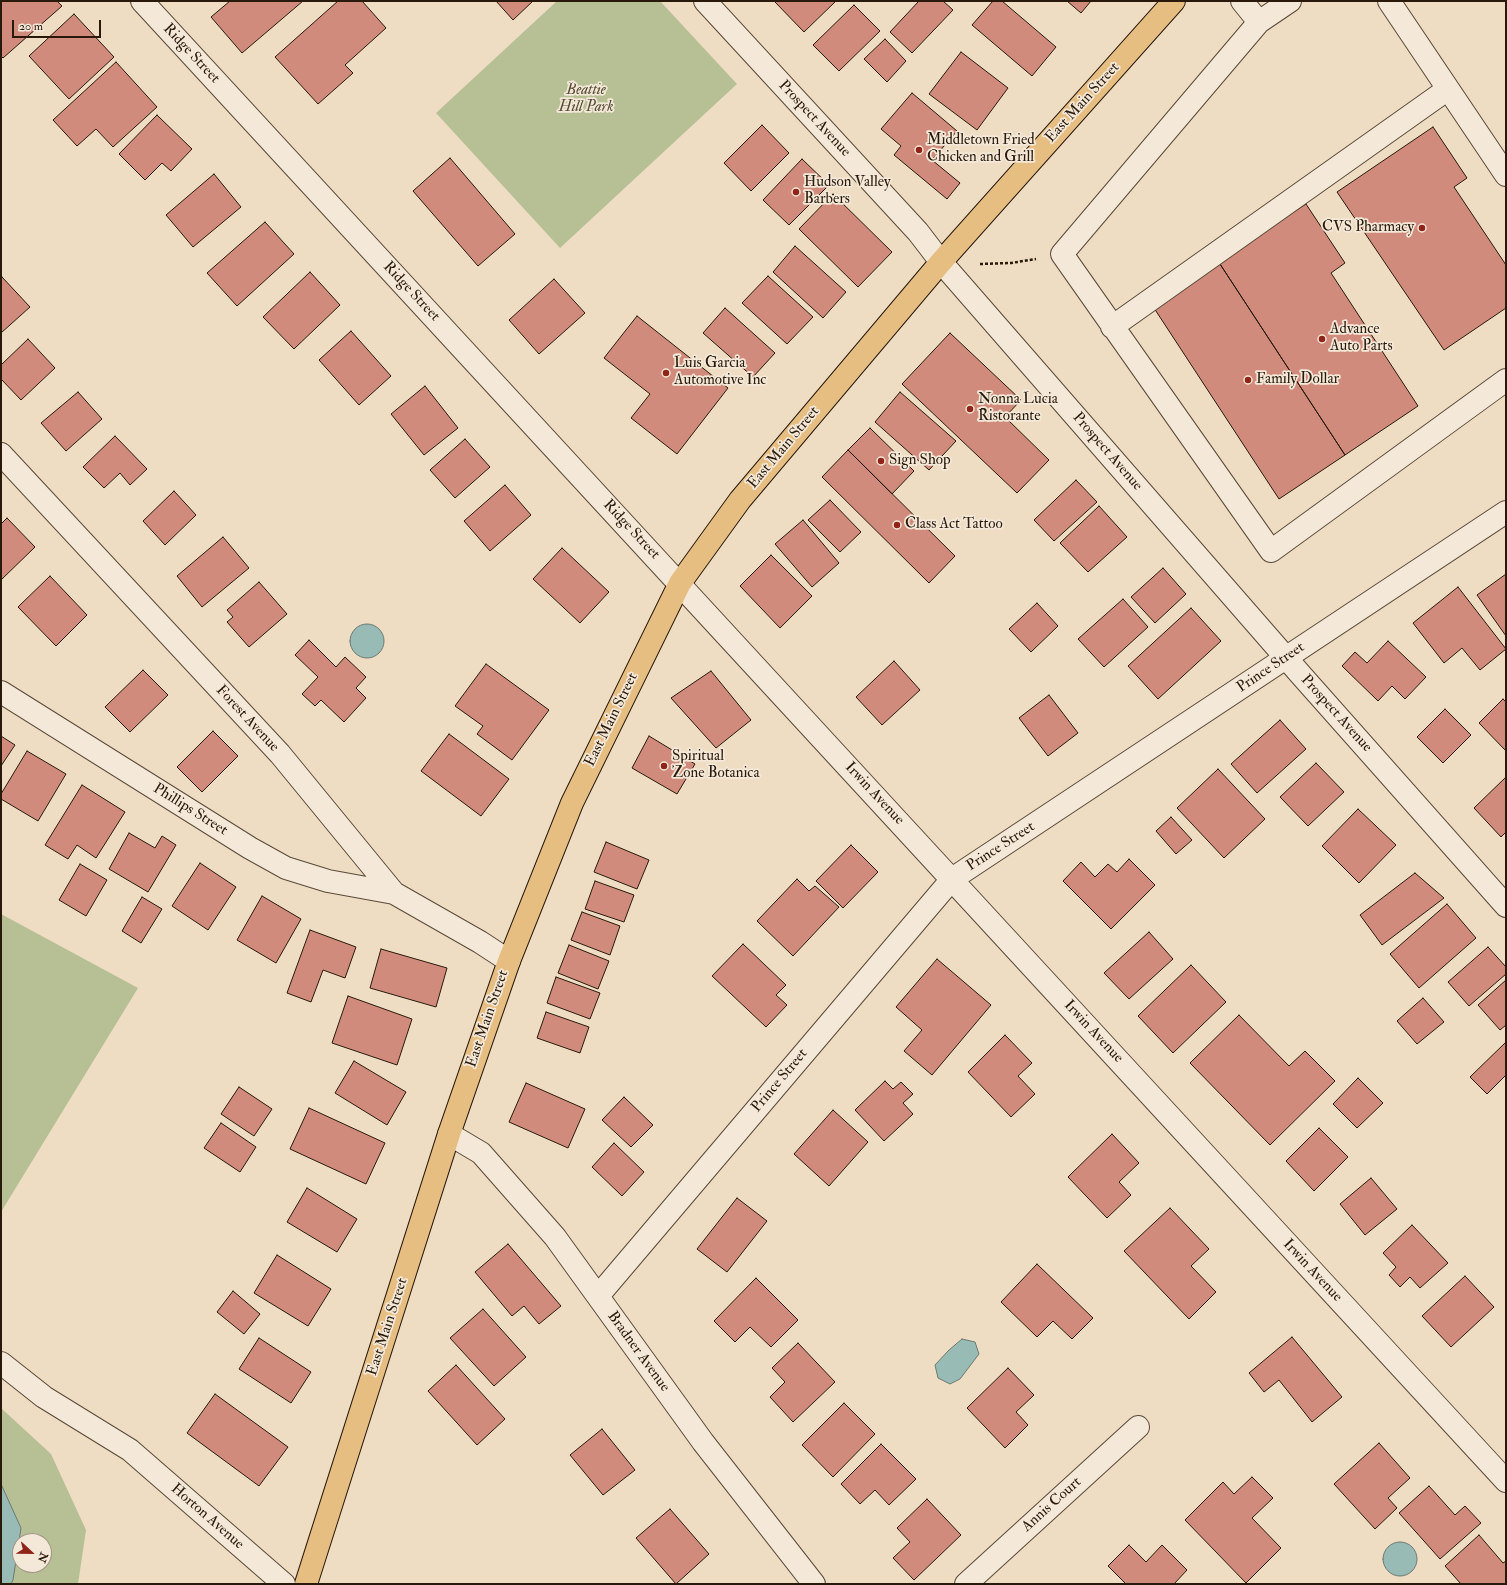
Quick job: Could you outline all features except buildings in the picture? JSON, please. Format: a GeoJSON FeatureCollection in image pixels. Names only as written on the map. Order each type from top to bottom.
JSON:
{"type":"FeatureCollection","features":[{"type":"Feature","properties":{"kind":"main road","name":"East Main Street"},"geometry":{"type":"LineString","coordinates":[[306,1584],[449,1134],[509,961],[572,803],[680,583],[740,500],[941,262],[1174,1]]}},
{"type":"Feature","properties":{"kind":"street","name":"Ridge Street"},"geometry":{"type":"LineString","coordinates":[[142,1],[680,583]]}},
{"type":"Feature","properties":{"kind":"street","name":"Prospect Avenue"},"geometry":{"type":"LineString","coordinates":[[705,1],[918,232],[941,262],[1286,658],[1506,906]]}},
{"type":"Feature","properties":{"kind":"street"},"geometry":{"type":"LineString","coordinates":[[1242,1],[1260,22]]}},
{"type":"Feature","properties":{"kind":"street"},"geometry":{"type":"LineString","coordinates":[[1290,1],[1260,22],[1062,254],[1271,551],[1506,380]]}},
{"type":"Feature","properties":{"kind":"street"},"geometry":{"type":"LineString","coordinates":[[1389,1],[1506,175]]}},
{"type":"Feature","properties":{"kind":"street"},"geometry":{"type":"LineString","coordinates":[[1112,327],[1448,90]]}},
{"type":"Feature","properties":{"kind":"street","name":"Forest Avenue"},"geometry":{"type":"LineString","coordinates":[[1,454],[280,754],[394,893],[480,942],[509,961]]}},
{"type":"Feature","properties":{"kind":"street","name":"Prince Street"},"geometry":{"type":"LineString","coordinates":[[598,1296],[952,879],[1506,512]]}},
{"type":"Feature","properties":{"kind":"street","name":"Irwin Avenue"},"geometry":{"type":"LineString","coordinates":[[680,583],[1506,1481]]}},
{"type":"Feature","properties":{"kind":"street","name":"Phillips Street"},"geometry":{"type":"LineString","coordinates":[[1,692],[250,848],[286,868],[328,881],[394,893]]}},
{"type":"Feature","properties":{"kind":"street","name":"Bradner Avenue"},"geometry":{"type":"LineString","coordinates":[[449,1134],[481,1153],[555,1237],[703,1442],[814,1584]]}},
{"type":"Feature","properties":{"kind":"street","name":"Horton Avenue"},"geometry":{"type":"LineString","coordinates":[[1,1363],[44,1396],[130,1450],[284,1584]]}},
{"type":"Feature","properties":{"kind":"street","name":"Annis Court"},"geometry":{"type":"LineString","coordinates":[[966,1584],[1138,1427]]}},
{"type":"Feature","properties":{"kind":"path"},"geometry":{"type":"LineString","coordinates":[[980,264],[1011,263]]}},
{"type":"Feature","properties":{"kind":"green space","name":"Beattie Hill Park"},"geometry":{"type":"Polygon","coordinates":[[[557,1],[660,1],[737,84],[560,248],[436,113],[557,1]]]}},
{"type":"Feature","properties":{"kind":"green space"},"geometry":{"type":"Polygon","coordinates":[[[1,914],[138,988],[1,1212],[1,914]]]}},
{"type":"Feature","properties":{"kind":"green space"},"geometry":{"type":"Polygon","coordinates":[[[1,1408],[51,1454],[86,1530],[78,1584],[1,1584],[1,1408]]]}},
{"type":"Feature","properties":{"kind":"water"},"geometry":{"type":"Polygon","coordinates":[[[367,624],[373,625],[379,629],[383,635],[383,647],[379,653],[373,657],[367,658],[361,657],[355,653],[351,647],[350,641],[351,635],[355,629],[361,625],[367,624]]]}},
{"type":"Feature","properties":{"kind":"water"},"geometry":{"type":"Polygon","coordinates":[[[962,1339],[975,1342],[979,1354],[960,1379],[950,1384],[938,1378],[935,1365],[962,1339]]]}},
{"type":"Feature","properties":{"kind":"water"},"geometry":{"type":"Polygon","coordinates":[[[1,1484],[21,1528],[20,1533],[12,1533],[12,1573],[14,1573],[13,1580],[11,1584],[1,1584],[1,1484]]]}},
{"type":"Feature","properties":{"kind":"water"},"geometry":{"type":"Polygon","coordinates":[[[1397,1542],[1403,1542],[1407,1543],[1414,1549],[1417,1559],[1416,1566],[1410,1573],[1403,1576],[1397,1576],[1393,1575],[1386,1569],[1383,1562],[1383,1556],[1384,1552],[1390,1545],[1397,1542]]]}},
{"type":"Feature","properties":{"kind":"place","name":"Middletown Fried Chicken and Grill"},"geometry":{"type":"Point","coordinates":[919,150]}},
{"type":"Feature","properties":{"kind":"place","name":"Hudson Valley Barbers"},"geometry":{"type":"Point","coordinates":[796,192]}},
{"type":"Feature","properties":{"kind":"place","name":"CVS Pharmacy"},"geometry":{"type":"Point","coordinates":[1422,228]}},
{"type":"Feature","properties":{"kind":"place","name":"Advance Auto Parts"},"geometry":{"type":"Point","coordinates":[1322,339]}},
{"type":"Feature","properties":{"kind":"place","name":"Luis Garcia Automotive Inc"},"geometry":{"type":"Point","coordinates":[666,373]}},
{"type":"Feature","properties":{"kind":"place","name":"Family Dollar"},"geometry":{"type":"Point","coordinates":[1248,380]}},
{"type":"Feature","properties":{"kind":"place","name":"Nonna Lucia Ristorante"},"geometry":{"type":"Point","coordinates":[970,409]}},
{"type":"Feature","properties":{"kind":"place","name":"Sign Shop"},"geometry":{"type":"Point","coordinates":[881,461]}},
{"type":"Feature","properties":{"kind":"place","name":"Class Act Tattoo"},"geometry":{"type":"Point","coordinates":[897,525]}},
{"type":"Feature","properties":{"kind":"place","name":"Spiritual Zone Botanica"},"geometry":{"type":"Point","coordinates":[664,766]}}]}
